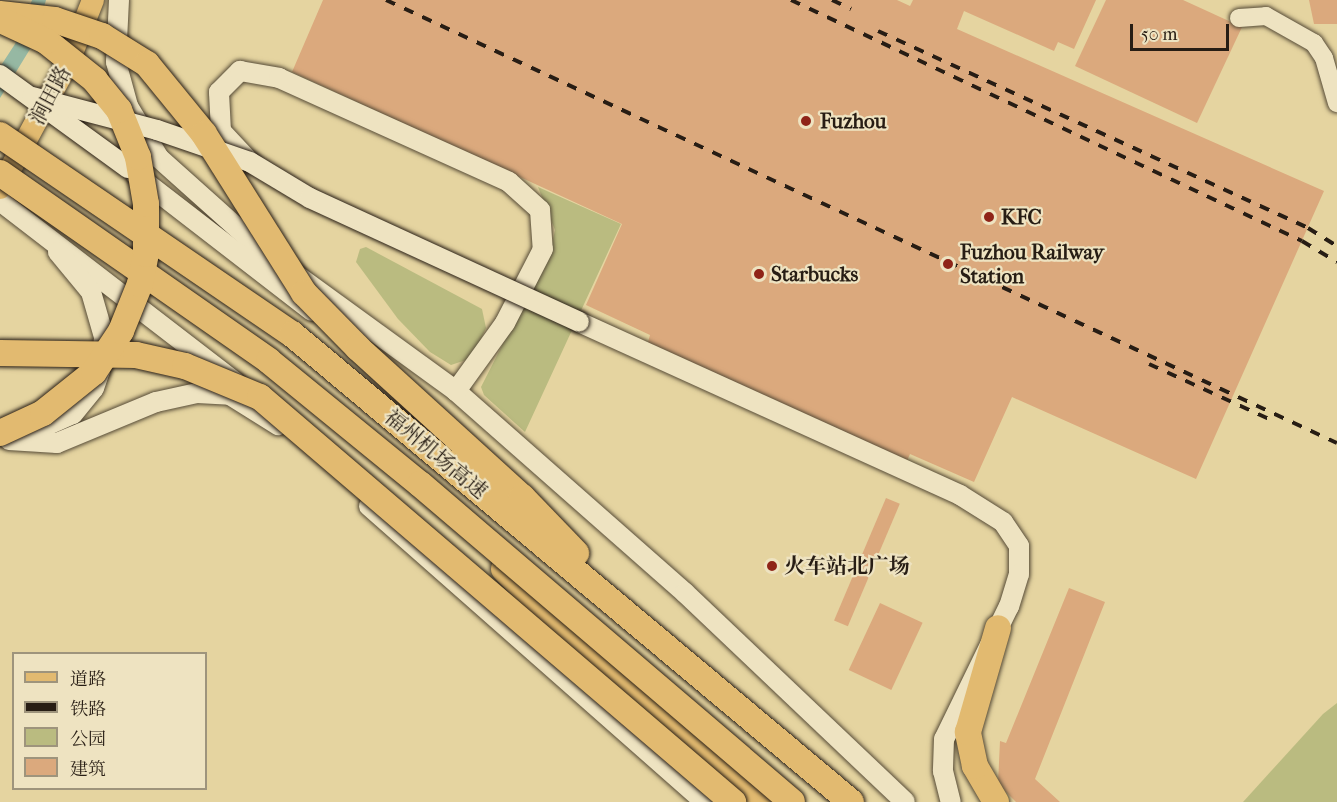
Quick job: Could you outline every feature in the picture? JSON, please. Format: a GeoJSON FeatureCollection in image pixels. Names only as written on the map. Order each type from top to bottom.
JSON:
{"type":"FeatureCollection","features":[{"type":"Feature","properties":{"kind":"highway"},"geometry":{"type":"LineString","coordinates":[[0,14],[64,23],[102,36],[147,64],[204,134],[304,293],[358,348],[522,497],[661,643]]}},
{"type":"Feature","properties":{"kind":"highway"},"geometry":{"type":"LineString","coordinates":[[0,20],[54,47],[95,80],[118,111],[138,157],[146,204],[146,254],[140,284],[121,331],[94,372],[43,413],[0,432]]}},
{"type":"Feature","properties":{"kind":"highway","name":"福州机场高速"},"geometry":{"type":"LineString","coordinates":[[0,135],[292,334],[851,802]]}},
{"type":"Feature","properties":{"kind":"highway","name":"福州机场高速"},"geometry":{"type":"LineString","coordinates":[[0,173],[269,361],[420,484],[792,802]]}},
{"type":"Feature","properties":{"kind":"highway"},"geometry":{"type":"LineString","coordinates":[[0,353],[136,355],[184,366],[260,398],[733,802]]}},
{"type":"Feature","properties":{"kind":"highway"},"geometry":{"type":"LineString","coordinates":[[420,484],[601,666],[766,802]]}},
{"type":"Feature","properties":{"kind":"highway"},"geometry":{"type":"LineString","coordinates":[[996,802],[975,766],[968,732],[998,628]]}},
{"type":"Feature","properties":{"kind":"main road","name":"涧田路"},"geometry":{"type":"LineString","coordinates":[[0,188],[69,61],[93,0]]}},
{"type":"Feature","properties":{"kind":"main road"},"geometry":{"type":"LineString","coordinates":[[118,0],[116,62],[128,106],[159,158],[262,250],[456,391],[685,593],[906,802]]}},
{"type":"Feature","properties":{"kind":"main road"},"geometry":{"type":"LineString","coordinates":[[250,162],[221,131],[219,92],[240,71],[279,78],[509,182],[540,210],[543,249],[505,323],[456,391]]}},
{"type":"Feature","properties":{"kind":"main road"},"geometry":{"type":"LineString","coordinates":[[0,75],[32,97],[303,306],[456,391]]}},
{"type":"Feature","properties":{"kind":"main road"},"geometry":{"type":"LineString","coordinates":[[32,97],[157,130],[250,162],[355,219],[994,513],[1013,534],[1021,559],[1016,589],[944,739],[943,771],[951,802]]}},
{"type":"Feature","properties":{"kind":"main road"},"geometry":{"type":"LineString","coordinates":[[0,201],[36,225],[228,374],[278,425],[705,802]]}},
{"type":"Feature","properties":{"kind":"main road"},"geometry":{"type":"LineString","coordinates":[[0,427],[41,428],[73,414],[94,388],[104,353],[104,337],[91,292],[36,225]]}},
{"type":"Feature","properties":{"kind":"main road"},"geometry":{"type":"LineString","coordinates":[[0,440],[57,443],[156,402],[197,393],[230,395],[278,425]]}},
{"type":"Feature","properties":{"kind":"street"},"geometry":{"type":"LineString","coordinates":[[1239,18],[1266,16],[1320,50],[1337,103]]}},
{"type":"Feature","properties":{"kind":"street"},"geometry":{"type":"LineString","coordinates":[[1297,34],[1337,50]]}},
{"type":"Feature","properties":{"kind":"green space"},"geometry":{"type":"Polygon","coordinates":[[[538,187],[621,224],[525,432],[484,395],[481,387],[551,249],[555,230],[538,187]]]}},
{"type":"Feature","properties":{"kind":"green space"},"geometry":{"type":"Polygon","coordinates":[[[366,247],[482,309],[486,328],[472,358],[451,365],[430,352],[398,319],[356,262],[360,249],[366,247]]]}},
{"type":"Feature","properties":{"kind":"green space"},"geometry":{"type":"Polygon","coordinates":[[[1337,703],[1337,802],[1243,802],[1323,714],[1337,703]]]}},
{"type":"Feature","properties":{"kind":"shaded area"},"geometry":{"type":"Polygon","coordinates":[[[32,0],[46,0],[35,41],[0,98],[0,67],[15,44],[32,0]]]}},
{"type":"Feature","properties":{"kind":"building","name":"Fuzhou Railway Station"},"geometry":{"type":"Polygon","coordinates":[[[323,0],[897,0],[910,6],[913,0],[1096,0],[1074,49],[1058,42],[1054,51],[964,11],[957,29],[1324,191],[1196,479],[1012,397],[974,482],[910,454],[902,472],[646,349],[650,335],[586,305],[622,224],[292,72],[323,0]]]}},
{"type":"Feature","properties":{"kind":"building"},"geometry":{"type":"Polygon","coordinates":[[[1106,0],[1183,0],[1242,27],[1197,123],[1075,66],[1106,0]]]}},
{"type":"Feature","properties":{"kind":"building"},"geometry":{"type":"Polygon","coordinates":[[[1309,0],[1337,0],[1337,24],[1314,24],[1309,0]]]}},
{"type":"Feature","properties":{"kind":"building"},"geometry":{"type":"Polygon","coordinates":[[[886,498],[900,504],[848,626],[834,620],[886,498]]]}},
{"type":"Feature","properties":{"kind":"building"},"geometry":{"type":"Polygon","coordinates":[[[1069,588],[1105,602],[1035,779],[1060,802],[1016,802],[998,784],[1000,741],[1006,743],[1069,588]]]}},
{"type":"Feature","properties":{"kind":"building"},"geometry":{"type":"Polygon","coordinates":[[[880,603],[923,623],[891,690],[849,670],[880,603]]]}},
{"type":"Feature","properties":{"kind":"railway"},"geometry":{"type":"LineString","coordinates":[[386,0],[1337,443]]}},
{"type":"Feature","properties":{"kind":"railway"},"geometry":{"type":"LineString","coordinates":[[791,0],[1302,241],[1337,262]]}},
{"type":"Feature","properties":{"kind":"railway"},"geometry":{"type":"LineString","coordinates":[[832,0],[851,9]]}},
{"type":"Feature","properties":{"kind":"railway"},"geometry":{"type":"LineString","coordinates":[[878,31],[1308,228],[1337,246]]}},
{"type":"Feature","properties":{"kind":"railway"},"geometry":{"type":"LineString","coordinates":[[1149,364],[1269,419]]}},
{"type":"Feature","properties":{"kind":"place","name":"Fuzhou"},"geometry":{"type":"Point","coordinates":[806,121]}},
{"type":"Feature","properties":{"kind":"place","name":"KFC"},"geometry":{"type":"Point","coordinates":[989,217]}},
{"type":"Feature","properties":{"kind":"place","name":"Fuzhou Railway Station"},"geometry":{"type":"Point","coordinates":[948,264]}},
{"type":"Feature","properties":{"kind":"place","name":"Starbucks"},"geometry":{"type":"Point","coordinates":[759,274]}},
{"type":"Feature","properties":{"kind":"place","name":"火车站北广场"},"geometry":{"type":"Point","coordinates":[772,566]}}]}
